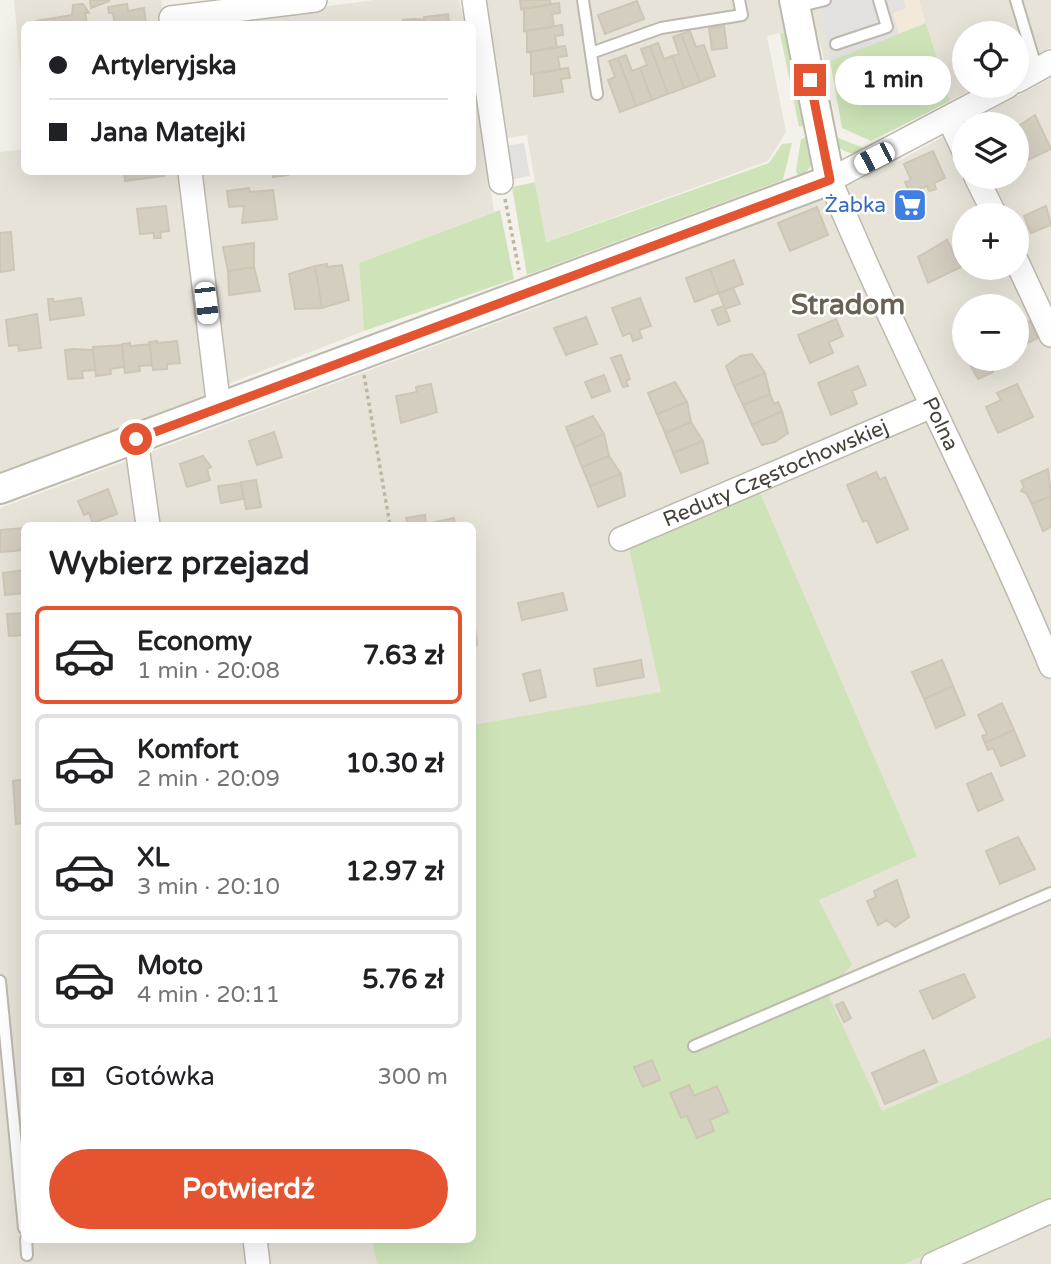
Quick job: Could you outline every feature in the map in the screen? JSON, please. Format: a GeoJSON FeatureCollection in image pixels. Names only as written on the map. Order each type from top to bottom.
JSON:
{"type":"FeatureCollection","features":[{"type":"Feature","properties":{"kind":"street"},"geometry":{"type":"LineString","coordinates":[[171,14],[315,0]]}},
{"type":"Feature","properties":{"kind":"street"},"geometry":{"type":"LineString","coordinates":[[474,0],[501,182]]}},
{"type":"Feature","properties":{"kind":"street"},"geometry":{"type":"LineString","coordinates":[[795,3],[830,180]]}},
{"type":"Feature","properties":{"kind":"street"},"geometry":{"type":"LineString","coordinates":[[0,489],[830,180],[987,98]]}},
{"type":"Feature","properties":{"kind":"street"},"geometry":{"type":"LineString","coordinates":[[949,119],[952,125]]}},
{"type":"Feature","properties":{"kind":"street"},"geometry":{"type":"LineString","coordinates":[[190,175],[219,408]]}},
{"type":"Feature","properties":{"kind":"street","name":"Polna"},"geometry":{"type":"LineString","coordinates":[[830,180],[871,279],[1051,666]]}},
{"type":"Feature","properties":{"kind":"street"},"geometry":{"type":"LineString","coordinates":[[1025,280],[1051,335]]}},
{"type":"Feature","properties":{"kind":"street","name":"Reduty Częstochowskiej"},"geometry":{"type":"LineString","coordinates":[[621,539],[932,406]]}},
{"type":"Feature","properties":{"kind":"street"},"geometry":{"type":"LineString","coordinates":[[136,439],[148,522]]}},
{"type":"Feature","properties":{"kind":"street"},"geometry":{"type":"LineString","coordinates":[[933,1264],[1051,1211]]}},
{"type":"Feature","properties":{"kind":"street"},"geometry":{"type":"LineString","coordinates":[[255,1243],[258,1264]]}},
{"type":"Feature","properties":{"kind":"lane"},"geometry":{"type":"LineString","coordinates":[[583,0],[597,94]]}},
{"type":"Feature","properties":{"kind":"lane"},"geometry":{"type":"LineString","coordinates":[[590,53],[662,28],[742,15],[739,0]]}},
{"type":"Feature","properties":{"kind":"lane"},"geometry":{"type":"LineString","coordinates":[[795,3],[825,0]]}},
{"type":"Feature","properties":{"kind":"lane"},"geometry":{"type":"LineString","coordinates":[[836,44],[887,27],[879,0]]}},
{"type":"Feature","properties":{"kind":"lane"},"geometry":{"type":"LineString","coordinates":[[1016,0],[1044,66]]}},
{"type":"Feature","properties":{"kind":"lane"},"geometry":{"type":"LineString","coordinates":[[694,1045],[1051,893]]}},
{"type":"Feature","properties":{"kind":"lane"},"geometry":{"type":"LineString","coordinates":[[0,981],[21,1197]]}},
{"type":"Feature","properties":{"kind":"lane"},"geometry":{"type":"LineString","coordinates":[[26,1243],[27,1255]]}},
{"type":"Feature","properties":{"kind":"path"},"geometry":{"type":"LineString","coordinates":[[501,182],[525,293]]}},
{"type":"Feature","properties":{"kind":"path"},"geometry":{"type":"LineString","coordinates":[[359,355],[389,522]]}},
{"type":"Feature","properties":{"kind":"shaded area"},"geometry":{"type":"Polygon","coordinates":[[[14,0],[161,0],[164,21],[21,21],[21,76],[14,0]]]}},
{"type":"Feature","properties":{"kind":"shaded area"},"geometry":{"type":"Polygon","coordinates":[[[375,0],[459,0],[464,21],[212,21],[375,0]]]}},
{"type":"Feature","properties":{"kind":"shaded area"},"geometry":{"type":"Polygon","coordinates":[[[482,0],[782,0],[787,31],[767,36],[786,132],[768,161],[545,242],[527,135],[501,139],[482,0]]]}},
{"type":"Feature","properties":{"kind":"shaded area"},"geometry":{"type":"Polygon","coordinates":[[[804,0],[1051,0],[1051,47],[1029,59],[1029,21],[952,21],[952,98],[956,98],[950,101],[926,23],[825,63],[818,35],[807,20],[804,0]]]}},
{"type":"Feature","properties":{"kind":"shaded area"},"geometry":{"type":"Polygon","coordinates":[[[819,0],[919,0],[926,23],[830,61],[819,0]]]}},
{"type":"Feature","properties":{"kind":"shaded area"},"geometry":{"type":"Polygon","coordinates":[[[819,0],[904,0],[906,8],[893,13],[899,34],[830,61],[819,0]]]}},
{"type":"Feature","properties":{"kind":"shaded area"},"geometry":{"type":"Polygon","coordinates":[[[1051,78],[1051,1264],[0,1264],[0,508],[536,308],[879,172],[952,132],[952,189],[1029,189],[1029,112],[988,112],[1014,98],[1029,98],[1029,90],[1051,78]]]}},
{"type":"Feature","properties":{"kind":"shaded area"},"geometry":{"type":"Polygon","coordinates":[[[476,92],[494,212],[359,263],[364,331],[223,386],[199,175],[476,175],[476,92]]]}},
{"type":"Feature","properties":{"kind":"shaded area"},"geometry":{"type":"Polygon","coordinates":[[[524,143],[530,176],[509,180],[504,146],[524,143]]]}},
{"type":"Feature","properties":{"kind":"shaded area"},"geometry":{"type":"Polygon","coordinates":[[[21,149],[21,175],[182,175],[205,399],[0,476],[0,152],[21,149]]]}},
{"type":"Feature","properties":{"kind":"green space"},"geometry":{"type":"Polygon","coordinates":[[[926,23],[950,101],[871,141],[842,128],[830,61],[926,23]]]}},
{"type":"Feature","properties":{"kind":"green space"},"geometry":{"type":"Polygon","coordinates":[[[787,32],[806,125],[799,127],[780,33],[787,32]]]}},
{"type":"Feature","properties":{"kind":"green space"},"geometry":{"type":"Polygon","coordinates":[[[828,134],[864,148],[866,152],[848,152],[828,134]]]}},
{"type":"Feature","properties":{"kind":"green space"},"geometry":{"type":"Polygon","coordinates":[[[808,137],[812,164],[800,182],[796,171],[801,139],[808,137]]]}},
{"type":"Feature","properties":{"kind":"green space"},"geometry":{"type":"Polygon","coordinates":[[[792,143],[783,180],[527,275],[512,187],[535,182],[546,242],[769,163],[782,144],[792,143]]]}},
{"type":"Feature","properties":{"kind":"green space"},"geometry":{"type":"Polygon","coordinates":[[[500,210],[514,279],[364,331],[359,263],[500,210]]]}},
{"type":"Feature","properties":{"kind":"green space"},"geometry":{"type":"Polygon","coordinates":[[[760,493],[917,856],[819,900],[852,965],[827,992],[882,1111],[1051,1037],[1051,1201],[904,1264],[377,1264],[373,1243],[476,1243],[476,724],[661,692],[629,548],[760,493]]]}},
{"type":"Feature","properties":{"kind":"building"},"geometry":{"type":"Polygon","coordinates":[[[90,0],[109,0],[109,1],[91,8],[90,0]]]}},
{"type":"Feature","properties":{"kind":"building"},"geometry":{"type":"Polygon","coordinates":[[[520,0],[550,0],[551,5],[521,9],[520,0]]]}},
{"type":"Feature","properties":{"kind":"building"},"geometry":{"type":"Polygon","coordinates":[[[637,1],[644,19],[605,34],[598,15],[637,1]]]}},
{"type":"Feature","properties":{"kind":"building"},"geometry":{"type":"Polygon","coordinates":[[[559,3],[560,13],[552,14],[554,27],[524,31],[524,10],[521,9],[559,3]]]}},
{"type":"Feature","properties":{"kind":"building"},"geometry":{"type":"Polygon","coordinates":[[[83,4],[89,13],[85,13],[86,21],[54,21],[54,18],[72,15],[73,5],[83,4]]]}},
{"type":"Feature","properties":{"kind":"building"},"geometry":{"type":"Polygon","coordinates":[[[127,4],[128,11],[144,8],[146,21],[114,21],[108,7],[127,4]]]}},
{"type":"Feature","properties":{"kind":"building"},"geometry":{"type":"Polygon","coordinates":[[[448,14],[449,21],[425,21],[424,17],[448,14]]]}},
{"type":"Feature","properties":{"kind":"building"},"geometry":{"type":"Polygon","coordinates":[[[414,19],[424,21],[403,21],[414,19]]]}},
{"type":"Feature","properties":{"kind":"building"},"geometry":{"type":"Polygon","coordinates":[[[562,25],[563,35],[555,36],[557,48],[527,52],[527,32],[524,31],[562,25]]]}},
{"type":"Feature","properties":{"kind":"building"},"geometry":{"type":"Polygon","coordinates":[[[724,26],[727,48],[712,50],[709,28],[724,26]]]}},
{"type":"Feature","properties":{"kind":"building"},"geometry":{"type":"Polygon","coordinates":[[[690,31],[696,47],[704,45],[715,76],[700,82],[681,34],[690,31]]]}},
{"type":"Feature","properties":{"kind":"building"},"geometry":{"type":"Polygon","coordinates":[[[681,34],[700,82],[684,88],[672,56],[679,54],[673,37],[681,34]]]}},
{"type":"Feature","properties":{"kind":"building"},"geometry":{"type":"Polygon","coordinates":[[[658,43],[664,59],[672,56],[684,88],[668,94],[650,46],[658,43]]]}},
{"type":"Feature","properties":{"kind":"building"},"geometry":{"type":"Polygon","coordinates":[[[565,46],[567,56],[558,57],[560,70],[531,74],[531,53],[527,52],[565,46]]]}},
{"type":"Feature","properties":{"kind":"building"},"geometry":{"type":"Polygon","coordinates":[[[650,46],[668,94],[652,100],[640,68],[647,65],[641,49],[650,46]]]}},
{"type":"Feature","properties":{"kind":"building"},"geometry":{"type":"Polygon","coordinates":[[[626,55],[632,71],[640,68],[652,100],[636,106],[618,58],[626,55]]]}},
{"type":"Feature","properties":{"kind":"building"},"geometry":{"type":"Polygon","coordinates":[[[618,58],[636,106],[620,112],[608,80],[615,77],[609,61],[618,58]]]}},
{"type":"Feature","properties":{"kind":"building"},"geometry":{"type":"Polygon","coordinates":[[[568,68],[570,78],[561,79],[563,92],[534,96],[534,75],[531,74],[568,68]]]}},
{"type":"Feature","properties":{"kind":"building"},"geometry":{"type":"Polygon","coordinates":[[[1035,115],[1051,149],[1029,160],[1029,119],[1035,115]]]}},
{"type":"Feature","properties":{"kind":"building"},"geometry":{"type":"Polygon","coordinates":[[[933,151],[945,178],[934,183],[936,189],[929,191],[927,186],[910,193],[905,182],[911,180],[904,164],[933,151]]]}},
{"type":"Feature","properties":{"kind":"building"},"geometry":{"type":"Polygon","coordinates":[[[124,175],[164,176],[125,181],[124,175]]]}},
{"type":"Feature","properties":{"kind":"building"},"geometry":{"type":"Polygon","coordinates":[[[249,188],[250,192],[273,190],[277,219],[242,223],[244,206],[229,207],[227,191],[249,188]]]}},
{"type":"Feature","properties":{"kind":"building"},"geometry":{"type":"Polygon","coordinates":[[[166,206],[169,231],[160,232],[161,238],[154,238],[154,233],[140,234],[137,209],[166,206]]]}},
{"type":"Feature","properties":{"kind":"building"},"geometry":{"type":"Polygon","coordinates":[[[1046,206],[1051,225],[1031,233],[1029,214],[1046,206]]]}},
{"type":"Feature","properties":{"kind":"building"},"geometry":{"type":"Polygon","coordinates":[[[817,207],[828,235],[790,251],[778,223],[817,207]]]}},
{"type":"Feature","properties":{"kind":"building"},"geometry":{"type":"Polygon","coordinates":[[[11,232],[14,270],[0,272],[0,233],[11,232]]]}},
{"type":"Feature","properties":{"kind":"building"},"geometry":{"type":"Polygon","coordinates":[[[947,240],[952,250],[952,271],[928,283],[918,257],[947,240]]]}},
{"type":"Feature","properties":{"kind":"building"},"geometry":{"type":"Polygon","coordinates":[[[254,243],[254,267],[228,271],[223,247],[254,243]]]}},
{"type":"Feature","properties":{"kind":"building"},"geometry":{"type":"Polygon","coordinates":[[[734,260],[743,284],[719,293],[710,269],[734,260]]]}},
{"type":"Feature","properties":{"kind":"building"},"geometry":{"type":"Polygon","coordinates":[[[327,264],[327,267],[342,265],[349,300],[322,308],[315,266],[327,264]]]}},
{"type":"Feature","properties":{"kind":"building"},"geometry":{"type":"Polygon","coordinates":[[[315,266],[322,308],[295,309],[289,274],[315,266]]]}},
{"type":"Feature","properties":{"kind":"building"},"geometry":{"type":"Polygon","coordinates":[[[254,267],[260,291],[229,295],[228,271],[254,267]]]}},
{"type":"Feature","properties":{"kind":"building"},"geometry":{"type":"Polygon","coordinates":[[[710,269],[719,293],[695,302],[686,278],[710,269]]]}},
{"type":"Feature","properties":{"kind":"building"},"geometry":{"type":"Polygon","coordinates":[[[733,288],[740,304],[725,309],[719,293],[733,288]]]}},
{"type":"Feature","properties":{"kind":"building"},"geometry":{"type":"Polygon","coordinates":[[[81,298],[84,315],[50,320],[48,299],[53,299],[54,302],[81,298]]]}},
{"type":"Feature","properties":{"kind":"building"},"geometry":{"type":"Polygon","coordinates":[[[640,298],[651,326],[639,330],[642,338],[633,341],[630,333],[623,336],[612,308],[640,298]]]}},
{"type":"Feature","properties":{"kind":"building"},"geometry":{"type":"Polygon","coordinates":[[[724,306],[730,321],[718,325],[712,310],[724,306]]]}},
{"type":"Feature","properties":{"kind":"building"},"geometry":{"type":"Polygon","coordinates":[[[37,314],[41,348],[19,351],[18,345],[9,346],[6,320],[37,314]]]}},
{"type":"Feature","properties":{"kind":"building"},"geometry":{"type":"Polygon","coordinates":[[[586,317],[597,344],[566,355],[554,328],[586,317]]]}},
{"type":"Feature","properties":{"kind":"building"},"geometry":{"type":"Polygon","coordinates":[[[836,319],[843,336],[829,342],[833,353],[810,363],[798,335],[836,319]]]}},
{"type":"Feature","properties":{"kind":"building"},"geometry":{"type":"Polygon","coordinates":[[[1029,321],[1038,338],[1029,342],[1029,321]]]}},
{"type":"Feature","properties":{"kind":"building"},"geometry":{"type":"Polygon","coordinates":[[[177,341],[180,363],[167,364],[167,369],[153,370],[149,342],[177,341]]]}},
{"type":"Feature","properties":{"kind":"building"},"geometry":{"type":"Polygon","coordinates":[[[130,343],[130,346],[150,344],[152,365],[139,366],[140,371],[125,373],[122,344],[130,343]]]}},
{"type":"Feature","properties":{"kind":"building"},"geometry":{"type":"Polygon","coordinates":[[[122,345],[124,367],[110,369],[111,374],[96,376],[93,347],[122,345]]]}},
{"type":"Feature","properties":{"kind":"building"},"geometry":{"type":"Polygon","coordinates":[[[65,350],[93,350],[95,370],[82,371],[83,378],[68,379],[65,350]]]}},
{"type":"Feature","properties":{"kind":"building"},"geometry":{"type":"Polygon","coordinates":[[[752,354],[765,373],[734,386],[726,366],[740,356],[752,354]]]}},
{"type":"Feature","properties":{"kind":"building"},"geometry":{"type":"Polygon","coordinates":[[[621,355],[630,379],[626,381],[628,386],[623,387],[611,358],[621,355]]]}},
{"type":"Feature","properties":{"kind":"building"},"geometry":{"type":"Polygon","coordinates":[[[858,366],[866,385],[852,391],[857,404],[831,415],[818,383],[858,366]]]}},
{"type":"Feature","properties":{"kind":"building"},"geometry":{"type":"Polygon","coordinates":[[[974,371],[992,371],[993,372],[978,379],[974,371]]]}},
{"type":"Feature","properties":{"kind":"building"},"geometry":{"type":"Polygon","coordinates":[[[765,373],[770,394],[743,405],[734,386],[765,373]]]}},
{"type":"Feature","properties":{"kind":"building"},"geometry":{"type":"Polygon","coordinates":[[[604,375],[610,391],[592,398],[585,382],[604,375]]]}},
{"type":"Feature","properties":{"kind":"building"},"geometry":{"type":"Polygon","coordinates":[[[675,382],[687,402],[657,414],[648,393],[675,382]]]}},
{"type":"Feature","properties":{"kind":"building"},"geometry":{"type":"Polygon","coordinates":[[[431,384],[437,412],[401,423],[396,396],[417,392],[416,387],[431,384]]]}},
{"type":"Feature","properties":{"kind":"building"},"geometry":{"type":"Polygon","coordinates":[[[1017,384],[1033,417],[998,433],[986,407],[1001,400],[997,393],[1017,384]]]}},
{"type":"Feature","properties":{"kind":"building"},"geometry":{"type":"Polygon","coordinates":[[[770,394],[774,404],[778,402],[782,411],[752,425],[743,405],[770,394]]]}},
{"type":"Feature","properties":{"kind":"building"},"geometry":{"type":"Polygon","coordinates":[[[687,402],[691,422],[665,433],[657,414],[687,402]]]}},
{"type":"Feature","properties":{"kind":"building"},"geometry":{"type":"Polygon","coordinates":[[[782,411],[788,433],[775,442],[762,445],[752,425],[782,411]]]}},
{"type":"Feature","properties":{"kind":"building"},"geometry":{"type":"Polygon","coordinates":[[[593,416],[604,434],[574,447],[566,427],[593,416]]]}},
{"type":"Feature","properties":{"kind":"building"},"geometry":{"type":"Polygon","coordinates":[[[691,422],[703,441],[673,453],[665,433],[691,422]]]}},
{"type":"Feature","properties":{"kind":"building"},"geometry":{"type":"Polygon","coordinates":[[[274,432],[282,457],[257,465],[249,441],[274,432]]]}},
{"type":"Feature","properties":{"kind":"building"},"geometry":{"type":"Polygon","coordinates":[[[604,434],[609,456],[582,467],[574,447],[604,434]]]}},
{"type":"Feature","properties":{"kind":"building"},"geometry":{"type":"Polygon","coordinates":[[[703,441],[708,463],[681,473],[673,453],[703,441]]]}},
{"type":"Feature","properties":{"kind":"building"},"geometry":{"type":"Polygon","coordinates":[[[203,456],[211,467],[207,469],[210,480],[187,487],[180,464],[203,456]]]}},
{"type":"Feature","properties":{"kind":"building"},"geometry":{"type":"Polygon","coordinates":[[[609,456],[621,474],[590,486],[582,467],[609,456]]]}},
{"type":"Feature","properties":{"kind":"building"},"geometry":{"type":"Polygon","coordinates":[[[1048,469],[1051,496],[1032,504],[1026,493],[1021,491],[1024,487],[1021,481],[1048,469]]]}},
{"type":"Feature","properties":{"kind":"building"},"geometry":{"type":"Polygon","coordinates":[[[876,472],[880,480],[885,477],[908,529],[877,543],[867,520],[863,522],[847,485],[876,472]]]}},
{"type":"Feature","properties":{"kind":"building"},"geometry":{"type":"Polygon","coordinates":[[[621,474],[625,496],[598,507],[590,486],[621,474]]]}},
{"type":"Feature","properties":{"kind":"building"},"geometry":{"type":"Polygon","coordinates":[[[256,480],[261,507],[246,509],[241,482],[256,480]]]}},
{"type":"Feature","properties":{"kind":"building"},"geometry":{"type":"Polygon","coordinates":[[[241,483],[243,499],[221,503],[218,486],[241,483]]]}},
{"type":"Feature","properties":{"kind":"building"},"geometry":{"type":"Polygon","coordinates":[[[108,489],[117,514],[93,522],[89,513],[84,515],[78,501],[108,489]]]}},
{"type":"Feature","properties":{"kind":"building"},"geometry":{"type":"Polygon","coordinates":[[[1051,496],[1051,527],[1043,531],[1032,504],[1051,496]]]}},
{"type":"Feature","properties":{"kind":"building"},"geometry":{"type":"Polygon","coordinates":[[[425,515],[426,522],[407,522],[406,518],[425,515]]]}},
{"type":"Feature","properties":{"kind":"building"},"geometry":{"type":"Polygon","coordinates":[[[454,518],[455,522],[435,522],[454,518]]]}},
{"type":"Feature","properties":{"kind":"building"},"geometry":{"type":"Polygon","coordinates":[[[21,528],[21,550],[0,552],[0,530],[21,528]]]}},
{"type":"Feature","properties":{"kind":"building"},"geometry":{"type":"Polygon","coordinates":[[[21,570],[21,593],[5,595],[3,573],[21,570]]]}},
{"type":"Feature","properties":{"kind":"building"},"geometry":{"type":"Polygon","coordinates":[[[563,593],[567,610],[522,620],[518,603],[563,593]]]}},
{"type":"Feature","properties":{"kind":"building"},"geometry":{"type":"Polygon","coordinates":[[[21,613],[21,635],[9,636],[7,614],[21,613]]]}},
{"type":"Feature","properties":{"kind":"building"},"geometry":{"type":"Polygon","coordinates":[[[641,660],[644,677],[597,686],[594,669],[641,660]]]}},
{"type":"Feature","properties":{"kind":"building"},"geometry":{"type":"Polygon","coordinates":[[[942,660],[953,686],[924,699],[912,672],[942,660]]]}},
{"type":"Feature","properties":{"kind":"building"},"geometry":{"type":"Polygon","coordinates":[[[540,670],[546,697],[530,701],[523,674],[540,670]]]}},
{"type":"Feature","properties":{"kind":"building"},"geometry":{"type":"Polygon","coordinates":[[[953,686],[965,715],[936,728],[924,699],[953,686]]]}},
{"type":"Feature","properties":{"kind":"building"},"geometry":{"type":"Polygon","coordinates":[[[1002,703],[1014,730],[985,743],[982,736],[987,734],[978,715],[1002,703]]]}},
{"type":"Feature","properties":{"kind":"building"},"geometry":{"type":"Polygon","coordinates":[[[1014,730],[1025,756],[1001,766],[993,748],[988,750],[985,743],[1014,730]]]}},
{"type":"Feature","properties":{"kind":"building"},"geometry":{"type":"Polygon","coordinates":[[[991,773],[1003,800],[978,811],[967,784],[991,773]]]}},
{"type":"Feature","properties":{"kind":"building"},"geometry":{"type":"Polygon","coordinates":[[[21,780],[21,823],[16,824],[13,781],[21,780]]]}},
{"type":"Feature","properties":{"kind":"building"},"geometry":{"type":"Polygon","coordinates":[[[1018,837],[1035,869],[1000,884],[986,851],[1018,837]]]}},
{"type":"Feature","properties":{"kind":"building"},"geometry":{"type":"Polygon","coordinates":[[[897,880],[909,917],[895,927],[887,920],[878,925],[867,901],[876,897],[874,891],[897,880]]]}},
{"type":"Feature","properties":{"kind":"building"},"geometry":{"type":"Polygon","coordinates":[[[964,974],[975,997],[933,1019],[920,991],[964,974]]]}},
{"type":"Feature","properties":{"kind":"building"},"geometry":{"type":"Polygon","coordinates":[[[843,1002],[851,1018],[844,1022],[836,1005],[843,1002]]]}},
{"type":"Feature","properties":{"kind":"building"},"geometry":{"type":"Polygon","coordinates":[[[924,1050],[937,1082],[885,1104],[872,1073],[924,1050]]]}},
{"type":"Feature","properties":{"kind":"building"},"geometry":{"type":"Polygon","coordinates":[[[652,1060],[660,1080],[643,1087],[634,1067],[652,1060]]]}},
{"type":"Feature","properties":{"kind":"building"},"geometry":{"type":"Polygon","coordinates":[[[689,1085],[694,1096],[717,1086],[728,1112],[710,1120],[714,1131],[697,1138],[687,1116],[681,1118],[670,1093],[689,1085]]]}},
{"type":"Feature","properties":{"kind":"place","name":"Żabka"},"geometry":{"type":"Point","coordinates":[910,205]}},
{"type":"Feature","properties":{"kind":"district","name":"Stradom"},"geometry":{"type":"Point","coordinates":[848,304]}},
{"type":"Feature","properties":{"kind":"route"},"geometry":{"type":"LineString","coordinates":[[136,439],[830,180],[810,80]]}}]}
